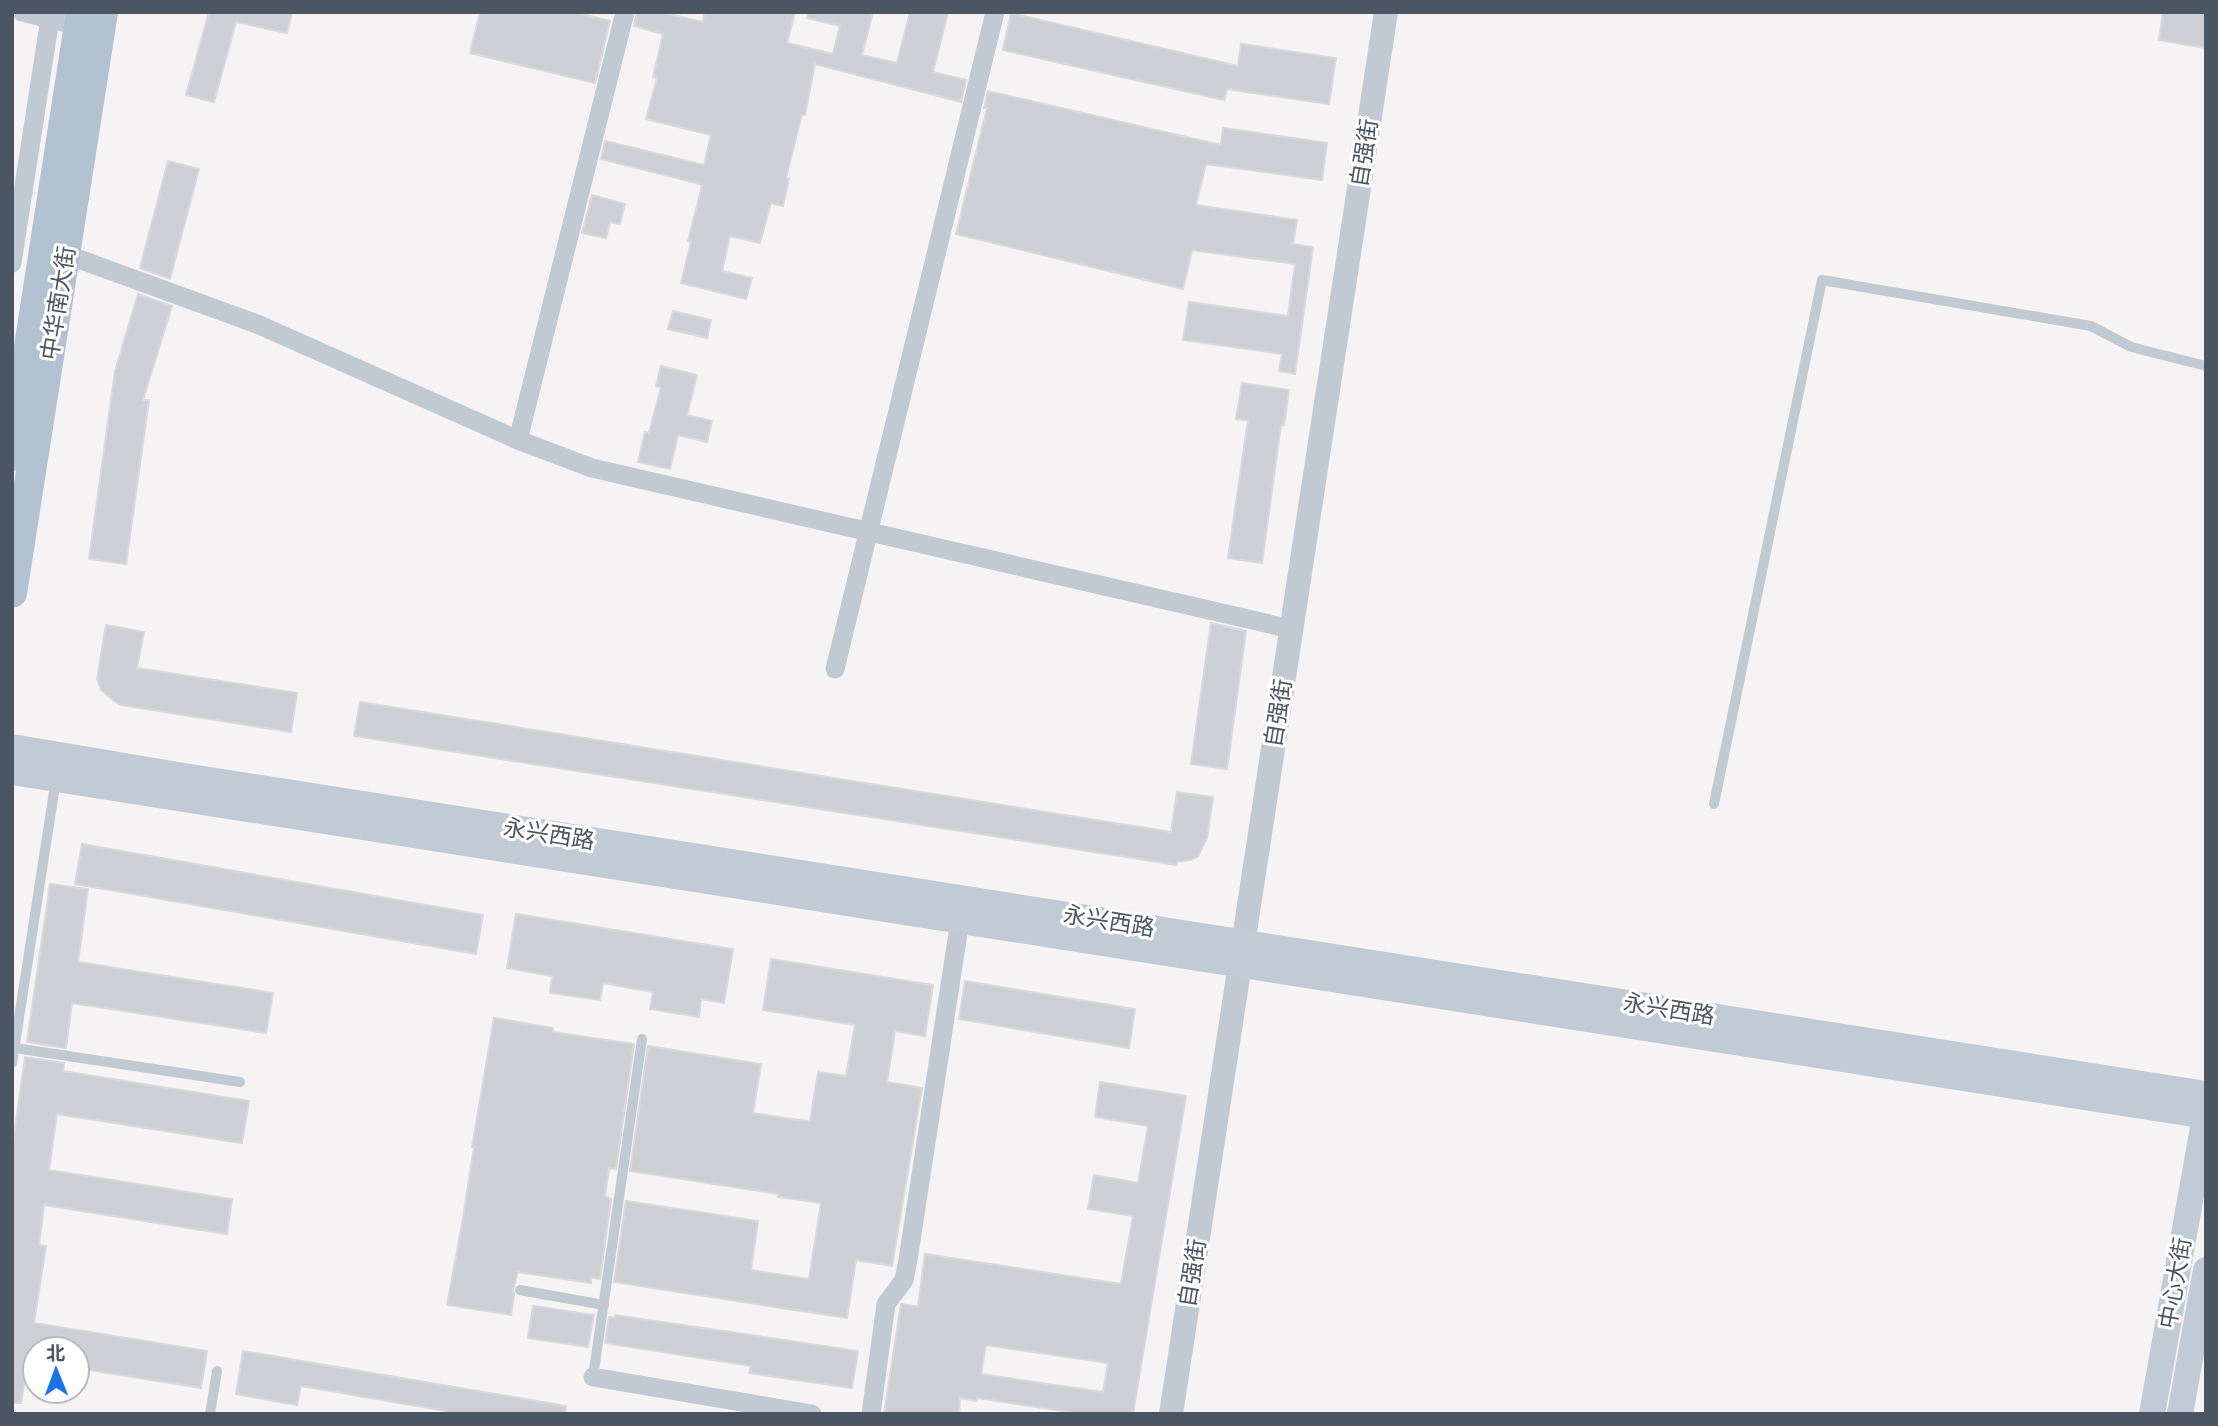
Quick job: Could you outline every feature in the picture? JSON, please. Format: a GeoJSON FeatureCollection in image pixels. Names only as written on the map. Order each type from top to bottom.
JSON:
{"type":"FeatureCollection","features":[{"type":"Feature","properties":{"kind":"main road","name":"中华南大街"},"geometry":{"type":"LineString","coordinates":[[12,593],[65,254],[88,17]]}},
{"type":"Feature","properties":{"kind":"main road","name":"中华南大街"},"geometry":{"type":"LineString","coordinates":[[12,456],[88,17]]}},
{"type":"Feature","properties":{"kind":"main road","name":"永兴西路"},"geometry":{"type":"LineString","coordinates":[[12,747],[2205,1114]]}},
{"type":"Feature","properties":{"kind":"main road","name":"永兴西路"},"geometry":{"type":"LineString","coordinates":[[12,772],[960,920],[1242,953],[2206,1094]]}},
{"type":"Feature","properties":{"kind":"main road","name":"中心大街"},"geometry":{"type":"LineString","coordinates":[[2152,1414],[2205,1114]]}},
{"type":"Feature","properties":{"kind":"main road","name":"中心大街"},"geometry":{"type":"LineString","coordinates":[[2180,1414],[2206,1270]]}},
{"type":"Feature","properties":{"kind":"street"},"geometry":{"type":"LineString","coordinates":[[23,12],[88,17]]}},
{"type":"Feature","properties":{"kind":"street"},"geometry":{"type":"LineString","coordinates":[[518,440],[625,12]]}},
{"type":"Feature","properties":{"kind":"street"},"geometry":{"type":"LineString","coordinates":[[835,670],[995,12]]}},
{"type":"Feature","properties":{"kind":"street","name":"自强街"},"geometry":{"type":"LineString","coordinates":[[1171,1414],[1386,12]]}},
{"type":"Feature","properties":{"kind":"street"},"geometry":{"type":"LineString","coordinates":[[12,263],[51,16]]}},
{"type":"Feature","properties":{"kind":"street"},"geometry":{"type":"LineString","coordinates":[[65,254],[257,324],[518,440],[592,468],[1291,629]]}},
{"type":"Feature","properties":{"kind":"street"},"geometry":{"type":"LineString","coordinates":[[871,1414],[886,1304],[904,1280],[908,1260],[960,920]]}},
{"type":"Feature","properties":{"kind":"street"},"geometry":{"type":"LineString","coordinates":[[593,1377],[812,1414]]}},
{"type":"Feature","properties":{"kind":"lane"},"geometry":{"type":"LineString","coordinates":[[1714,804],[1822,280],[2091,326],[2131,347],[2206,366]]}},
{"type":"Feature","properties":{"kind":"lane"},"geometry":{"type":"LineString","coordinates":[[12,1063],[56,779]]}},
{"type":"Feature","properties":{"kind":"lane"},"geometry":{"type":"LineString","coordinates":[[593,1377],[642,1039]]}},
{"type":"Feature","properties":{"kind":"lane"},"geometry":{"type":"LineString","coordinates":[[15,1048],[240,1082]]}},
{"type":"Feature","properties":{"kind":"lane"},"geometry":{"type":"LineString","coordinates":[[520,1290],[604,1305]]}},
{"type":"Feature","properties":{"kind":"lane"},"geometry":{"type":"LineString","coordinates":[[210,1414],[217,1371]]}},
{"type":"Feature","properties":{"kind":"building"},"geometry":{"type":"Polygon","coordinates":[[[209,12],[292,12],[287,33],[236,22],[214,102],[186,95],[209,12]]]}},
{"type":"Feature","properties":{"kind":"building"},"geometry":{"type":"Polygon","coordinates":[[[480,12],[575,12],[610,21],[595,83],[470,53],[480,12]]]}},
{"type":"Feature","properties":{"kind":"building"},"geometry":{"type":"Polygon","coordinates":[[[637,12],[661,12],[703,22],[704,12],[795,12],[787,43],[833,54],[840,26],[807,18],[808,12],[873,12],[862,55],[897,63],[910,12],[948,12],[933,72],[966,80],[961,102],[815,64],[805,115],[802,114],[786,178],[789,179],[783,206],[771,203],[760,243],[730,236],[722,271],[752,278],[746,299],[681,283],[702,186],[601,159],[605,141],[704,165],[711,135],[646,119],[657,78],[653,77],[663,34],[634,26],[637,12]]]}},
{"type":"Feature","properties":{"kind":"building"},"geometry":{"type":"Polygon","coordinates":[[[2163,12],[2206,12],[2206,48],[2159,40],[2163,12]]]}},
{"type":"Feature","properties":{"kind":"building"},"geometry":{"type":"Polygon","coordinates":[[[1011,13],[1238,66],[1241,44],[1336,58],[1329,104],[1227,89],[1224,100],[1003,50],[1011,13]]]}},
{"type":"Feature","properties":{"kind":"building"},"geometry":{"type":"Polygon","coordinates":[[[988,91],[1221,145],[1223,128],[1327,143],[1322,180],[1206,164],[1196,205],[1297,220],[1293,244],[1313,247],[1295,374],[1279,371],[1282,354],[1183,340],[1189,302],[1288,316],[1295,264],[1192,250],[1183,289],[956,234],[987,108],[984,108],[988,91]]]}},
{"type":"Feature","properties":{"kind":"building"},"geometry":{"type":"Polygon","coordinates":[[[168,161],[199,169],[170,279],[140,268],[168,161]]]}},
{"type":"Feature","properties":{"kind":"building"},"geometry":{"type":"Polygon","coordinates":[[[592,195],[625,204],[620,224],[610,222],[606,238],[582,233],[592,195]]]}},
{"type":"Feature","properties":{"kind":"building"},"geometry":{"type":"Polygon","coordinates":[[[138,294],[172,306],[143,400],[149,400],[126,564],[89,559],[115,371],[138,294]]]}},
{"type":"Feature","properties":{"kind":"building"},"geometry":{"type":"Polygon","coordinates":[[[673,311],[711,320],[707,338],[668,329],[673,311]]]}},
{"type":"Feature","properties":{"kind":"building"},"geometry":{"type":"Polygon","coordinates":[[[661,366],[697,375],[687,415],[712,421],[707,442],[678,435],[670,469],[638,462],[645,432],[649,433],[661,387],[656,386],[661,366]]]}},
{"type":"Feature","properties":{"kind":"building"},"geometry":{"type":"Polygon","coordinates":[[[1242,383],[1289,390],[1284,425],[1281,425],[1262,563],[1228,558],[1248,420],[1236,419],[1242,383]]]}},
{"type":"Feature","properties":{"kind":"building"},"geometry":{"type":"Polygon","coordinates":[[[1211,623],[1246,631],[1227,769],[1191,764],[1211,623]]]}},
{"type":"Feature","properties":{"kind":"building"},"geometry":{"type":"Polygon","coordinates":[[[106,625],[144,632],[137,668],[297,693],[291,732],[121,705],[101,690],[97,679],[106,625]]]}},
{"type":"Feature","properties":{"kind":"building"},"geometry":{"type":"Polygon","coordinates":[[[360,702],[1171,832],[1177,792],[1213,797],[1207,838],[1198,856],[1177,862],[1177,865],[354,736],[360,702]]]}},
{"type":"Feature","properties":{"kind":"building"},"geometry":{"type":"Polygon","coordinates":[[[82,844],[483,915],[476,954],[75,884],[82,844]]]}},
{"type":"Feature","properties":{"kind":"building"},"geometry":{"type":"Polygon","coordinates":[[[50,884],[88,889],[78,962],[273,993],[266,1033],[72,1003],[66,1048],[27,1042],[50,884]]]}},
{"type":"Feature","properties":{"kind":"building"},"geometry":{"type":"Polygon","coordinates":[[[516,914],[733,949],[724,1003],[701,999],[699,1017],[650,1009],[653,992],[603,983],[600,1000],[550,993],[552,976],[507,968],[516,914]]]}},
{"type":"Feature","properties":{"kind":"building"},"geometry":{"type":"Polygon","coordinates":[[[771,959],[933,985],[925,1036],[895,1031],[887,1082],[922,1088],[892,1266],[856,1260],[847,1318],[614,1282],[626,1201],[758,1221],[751,1270],[809,1279],[821,1203],[630,1171],[648,1046],[761,1064],[753,1113],[792,1119],[810,1121],[818,1072],[846,1076],[855,1025],[763,1010],[771,959]]]}},
{"type":"Feature","properties":{"kind":"building"},"geometry":{"type":"Polygon","coordinates":[[[965,981],[1135,1009],[1129,1048],[959,1019],[965,981]]]}},
{"type":"Feature","properties":{"kind":"building"},"geometry":{"type":"Polygon","coordinates":[[[494,1018],[553,1028],[553,1032],[634,1044],[616,1169],[609,1168],[605,1196],[611,1199],[600,1279],[591,1278],[591,1283],[518,1272],[513,1289],[511,1315],[447,1305],[494,1018]]]}},
{"type":"Feature","properties":{"kind":"building"},"geometry":{"type":"Polygon","coordinates":[[[25,1057],[64,1063],[63,1071],[249,1101],[242,1143],[57,1114],[49,1170],[232,1199],[227,1234],[44,1205],[39,1245],[46,1246],[34,1323],[207,1351],[201,1388],[91,1370],[91,1335],[21,1335],[21,1403],[12,1403],[12,1150],[25,1057]]]}},
{"type":"Feature","properties":{"kind":"building"},"geometry":{"type":"Polygon","coordinates":[[[1100,1082],[1186,1096],[1133,1414],[1083,1414],[977,1398],[977,1401],[960,1398],[959,1414],[884,1414],[901,1304],[918,1307],[925,1254],[1121,1284],[1133,1216],[1088,1209],[1094,1175],[1138,1183],[1148,1126],[1095,1117],[1100,1082]],[[986,1345],[981,1374],[1103,1392],[1108,1363],[986,1345]]]}},
{"type":"Feature","properties":{"kind":"building"},"geometry":{"type":"Polygon","coordinates":[[[533,1306],[594,1315],[588,1347],[528,1338],[533,1306]]]}},
{"type":"Feature","properties":{"kind":"building"},"geometry":{"type":"Polygon","coordinates":[[[615,1315],[858,1351],[852,1388],[749,1373],[751,1366],[605,1343],[609,1317],[615,1318],[615,1315]]]}},
{"type":"Feature","properties":{"kind":"building"},"geometry":{"type":"Polygon","coordinates":[[[243,1351],[566,1406],[565,1414],[445,1414],[446,1411],[301,1386],[297,1405],[236,1394],[243,1351]]]}}]}
